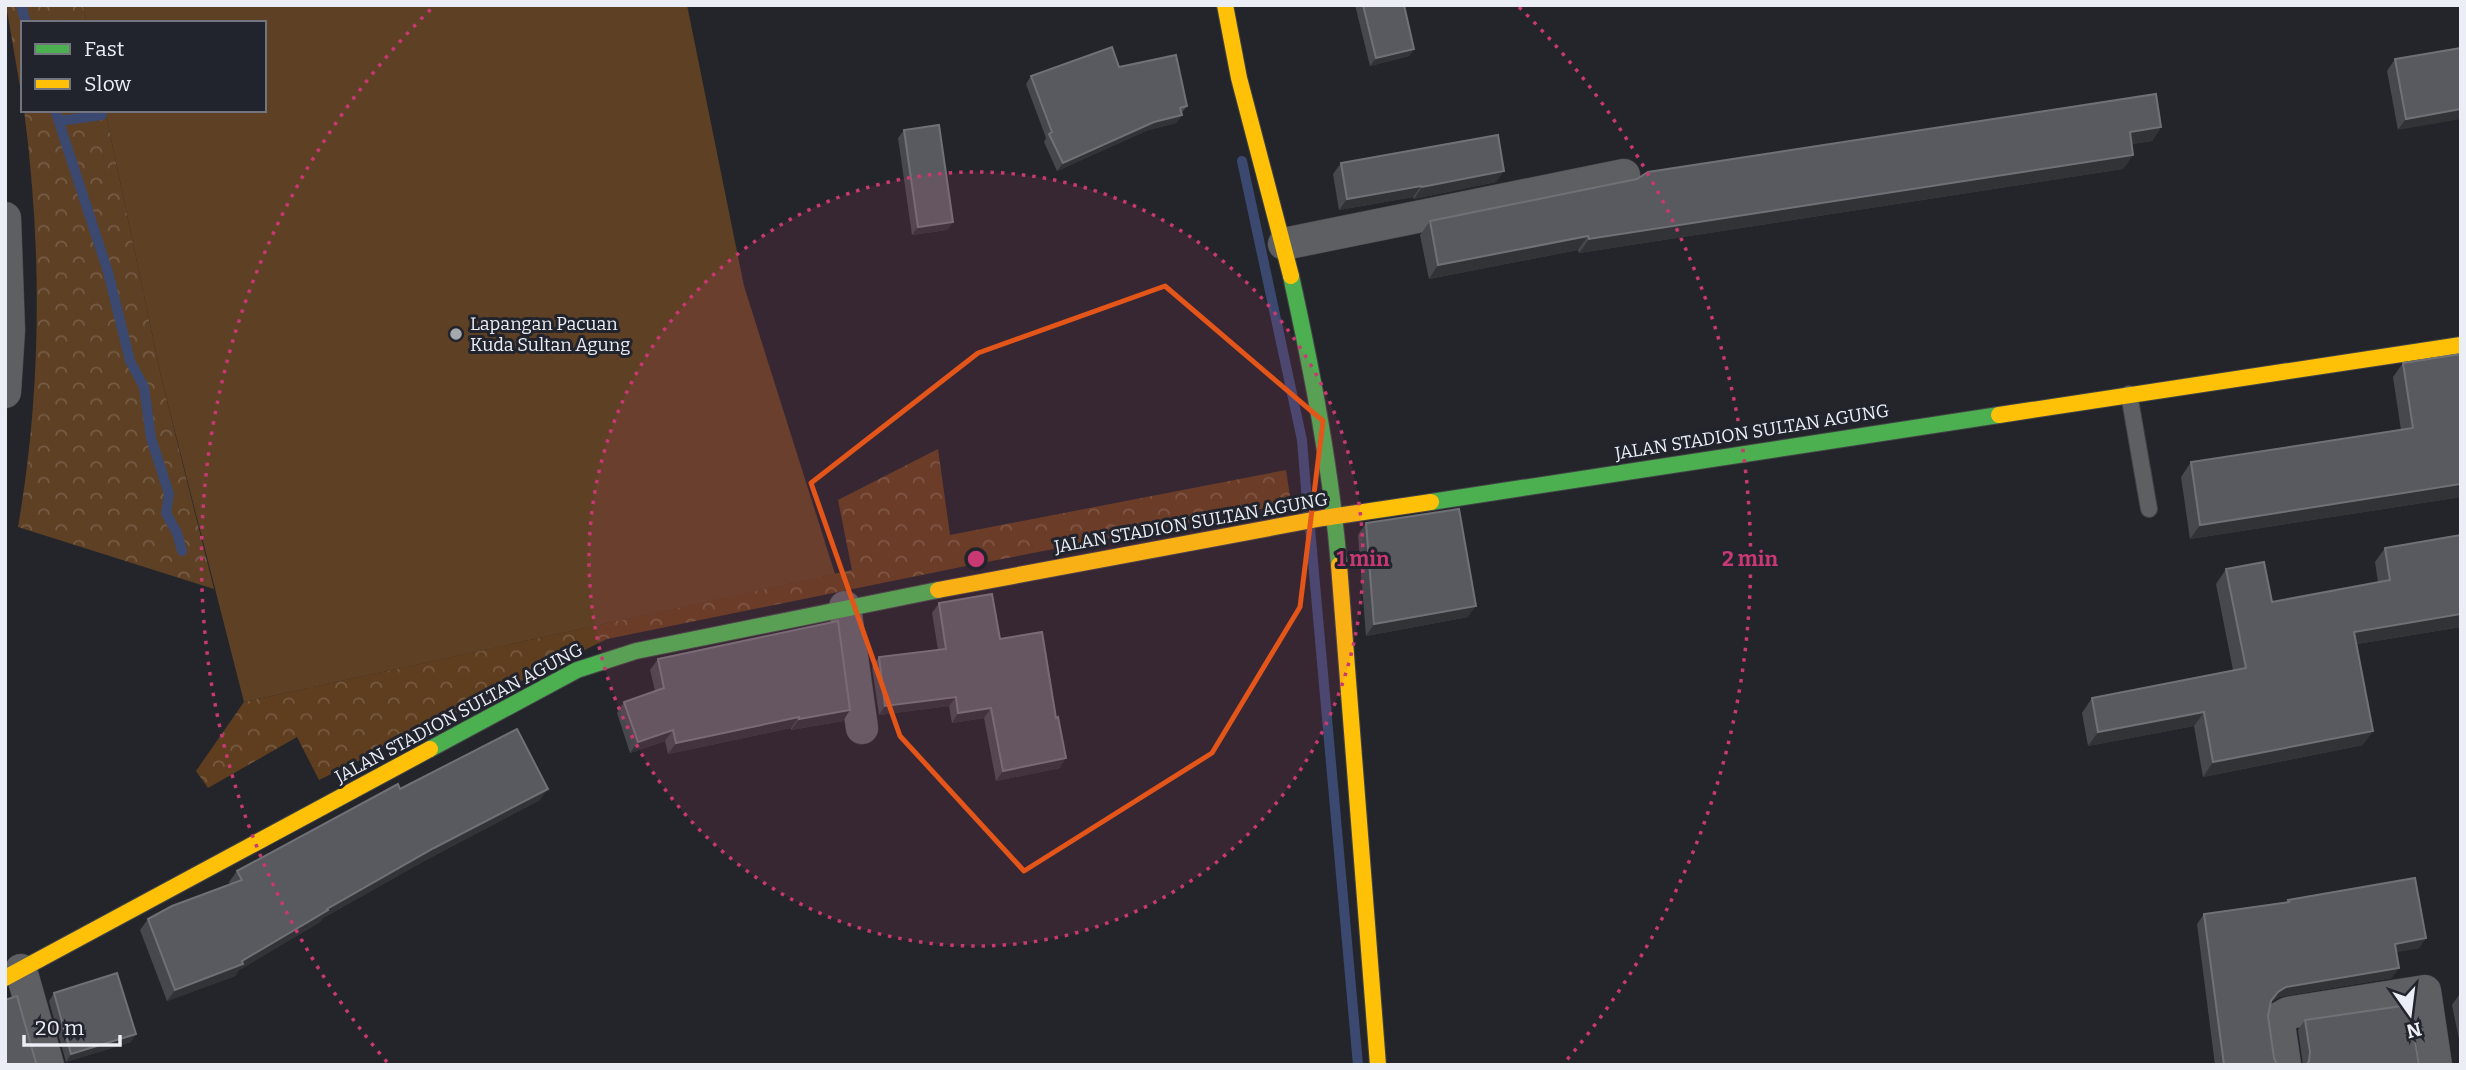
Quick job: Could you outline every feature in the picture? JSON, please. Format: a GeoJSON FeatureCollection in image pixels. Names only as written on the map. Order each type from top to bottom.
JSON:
{"type":"FeatureCollection","features":[{"type":"Feature","properties":{"kind":"main road"},"geometry":{"type":"LineString","coordinates":[[1225,5],[1239,78],[1284,244],[1311,365],[1329,517],[1378,1065]]}},
{"type":"Feature","properties":{"kind":"main road","name":"JALAN STADION SULTAN AGUNG"},"geometry":{"type":"LineString","coordinates":[[10,975],[577,670],[636,651],[845,607],[1329,517],[2461,345]]}},
{"type":"Feature","properties":{"kind":"street"},"geometry":{"type":"LineString","coordinates":[[1284,244],[1624,175]]}},
{"type":"Feature","properties":{"kind":"street"},"geometry":{"type":"LineString","coordinates":[[5,218],[9,330],[5,392]]}},
{"type":"Feature","properties":{"kind":"street"},"geometry":{"type":"LineString","coordinates":[[845,607],[862,728]]}},
{"type":"Feature","properties":{"kind":"street"},"geometry":{"type":"LineString","coordinates":[[10,975],[48,1065]]}},
{"type":"Feature","properties":{"kind":"street"},"geometry":{"type":"LineString","coordinates":[[2285,1065],[2279,1024],[2281,1017],[2288,1013],[2424,991],[2436,1065]]}},
{"type":"Feature","properties":{"kind":"lane"},"geometry":{"type":"LineString","coordinates":[[2129,394],[2149,509]]}},
{"type":"Feature","properties":{"kind":"highlighted area"},"geometry":{"type":"Polygon","coordinates":[[[1165,286],[1323,421],[1300,607],[1212,753],[1024,871],[900,736],[811,483],[978,353],[1165,286]]]}},
{"type":"Feature","properties":{"kind":"green space"},"geometry":{"type":"Polygon","coordinates":[[[6,5],[83,5],[87,21],[21,21],[21,92],[6,5]]]}},
{"type":"Feature","properties":{"kind":"green space","name":"Lapangan Pacuan Kuda Sultan Agung"},"geometry":{"type":"Polygon","coordinates":[[[83,5],[687,5],[744,286],[835,574],[244,702],[162,381],[105,112],[266,112],[266,21],[87,21],[83,5]]]}},
{"type":"Feature","properties":{"kind":"green space"},"geometry":{"type":"Polygon","coordinates":[[[24,112],[105,112],[162,381],[214,589],[18,527],[32,423],[37,319],[30,162],[24,112]]]}},
{"type":"Feature","properties":{"kind":"green space"},"geometry":{"type":"Polygon","coordinates":[[[938,449],[950,535],[1286,470],[1291,503],[607,639],[319,780],[297,737],[208,788],[196,771],[244,702],[852,570],[838,500],[938,449]]]}},
{"type":"Feature","properties":{"kind":"building"},"geometry":{"type":"Polygon","coordinates":[[[1363,5],[1404,5],[1414,49],[1376,58],[1363,5]]]}},
{"type":"Feature","properties":{"kind":"building"},"geometry":{"type":"Polygon","coordinates":[[[1112,47],[1119,67],[1176,55],[1187,106],[1180,108],[1182,115],[1154,122],[1063,163],[1049,134],[1052,132],[1031,76],[1112,47]]]}},
{"type":"Feature","properties":{"kind":"building"},"geometry":{"type":"Polygon","coordinates":[[[2461,48],[2461,109],[2406,119],[2395,59],[2461,48]]]}},
{"type":"Feature","properties":{"kind":"building"},"geometry":{"type":"Polygon","coordinates":[[[2156,94],[2161,127],[2130,132],[2133,155],[1589,239],[1588,236],[1438,265],[1430,221],[1637,179],[1648,172],[2156,94]]]}},
{"type":"Feature","properties":{"kind":"building"},"geometry":{"type":"Polygon","coordinates":[[[939,125],[953,222],[918,227],[904,130],[939,125]]]}},
{"type":"Feature","properties":{"kind":"building"},"geometry":{"type":"Polygon","coordinates":[[[1498,135],[1504,171],[1347,199],[1341,163],[1498,135]]]}},
{"type":"Feature","properties":{"kind":"building"},"geometry":{"type":"Polygon","coordinates":[[[2461,354],[2461,484],[2200,525],[2191,462],[2413,428],[2403,363],[2461,354]]]}},
{"type":"Feature","properties":{"kind":"building"},"geometry":{"type":"Polygon","coordinates":[[[1459,509],[1476,606],[1374,624],[1366,523],[1459,509]]]}},
{"type":"Feature","properties":{"kind":"building"},"geometry":{"type":"Polygon","coordinates":[[[2461,535],[2461,614],[2354,632],[2373,731],[2213,762],[2204,712],[2098,732],[2092,698],[2246,668],[2226,569],[2264,562],[2272,602],[2390,580],[2385,548],[2461,535]]]}},
{"type":"Feature","properties":{"kind":"building"},"geometry":{"type":"Polygon","coordinates":[[[992,594],[1000,639],[1042,632],[1056,718],[1058,717],[1066,758],[1003,771],[991,708],[958,713],[956,697],[885,706],[879,657],[946,649],[939,603],[992,594]]]}},
{"type":"Feature","properties":{"kind":"building"},"geometry":{"type":"Polygon","coordinates":[[[838,621],[850,710],[799,717],[676,743],[673,730],[638,742],[624,702],[664,688],[658,659],[838,621]]]}},
{"type":"Feature","properties":{"kind":"building"},"geometry":{"type":"Polygon","coordinates":[[[517,729],[548,789],[434,848],[327,909],[242,961],[243,964],[175,990],[148,919],[172,906],[242,880],[237,871],[398,784],[400,789],[517,729]]]}},
{"type":"Feature","properties":{"kind":"building"},"geometry":{"type":"Polygon","coordinates":[[[2415,878],[2426,938],[2395,944],[2399,968],[2286,987],[2271,1001],[2268,1016],[2277,1065],[2224,1065],[2204,914],[2289,902],[2288,900],[2415,878]]]}},
{"type":"Feature","properties":{"kind":"building"},"geometry":{"type":"Polygon","coordinates":[[[117,973],[136,1034],[71,1054],[54,993],[117,973]]]}},
{"type":"Feature","properties":{"kind":"building"},"geometry":{"type":"Polygon","coordinates":[[[17,996],[37,1065],[5,1065],[5,1000],[17,996]]]}},
{"type":"Feature","properties":{"kind":"building"},"geometry":{"type":"Polygon","coordinates":[[[2409,1005],[2419,1065],[2307,1065],[2310,1052],[2305,1020],[2409,1005]]]}},
{"type":"Feature","properties":{"kind":"waterway"},"geometry":{"type":"LineString","coordinates":[[21,5],[25,21]]}},
{"type":"Feature","properties":{"kind":"waterway"},"geometry":{"type":"LineString","coordinates":[[56,112],[108,272],[130,361],[144,387],[151,438],[169,494],[166,513],[177,533],[182,551]]}},
{"type":"Feature","properties":{"kind":"waterway"},"geometry":{"type":"LineString","coordinates":[[59,121],[102,115]]}},
{"type":"Feature","properties":{"kind":"waterway"},"geometry":{"type":"LineString","coordinates":[[1242,161],[1302,440],[1308,514]]}},
{"type":"Feature","properties":{"kind":"waterway"},"geometry":{"type":"LineString","coordinates":[[1310,528],[1358,1065]]}},
{"type":"Feature","properties":{"kind":"traffic: fast"},"geometry":{"type":"LineString","coordinates":[[1291,276],[1320,420],[1339,565]]}},
{"type":"Feature","properties":{"kind":"traffic: fast"},"geometry":{"type":"LineString","coordinates":[[1431,502],[1999,415]]}},
{"type":"Feature","properties":{"kind":"traffic: fast"},"geometry":{"type":"LineString","coordinates":[[430,749],[577,670],[636,651],[938,590]]}},
{"type":"Feature","properties":{"kind":"traffic: slow"},"geometry":{"type":"LineString","coordinates":[[1225,5],[1239,78],[1291,276]]}},
{"type":"Feature","properties":{"kind":"traffic: slow"},"geometry":{"type":"LineString","coordinates":[[1999,415],[2461,345]]}},
{"type":"Feature","properties":{"kind":"traffic: slow"},"geometry":{"type":"LineString","coordinates":[[938,590],[1323,518],[1431,502]]}},
{"type":"Feature","properties":{"kind":"traffic: slow"},"geometry":{"type":"LineString","coordinates":[[1339,565],[1378,1065]]}},
{"type":"Feature","properties":{"kind":"traffic: slow"},"geometry":{"type":"LineString","coordinates":[[5,978],[430,749]]}},
{"type":"Feature","properties":{"kind":"place","name":"Lapangan Pacuan Kuda Sultan Agung"},"geometry":{"type":"Point","coordinates":[456,334]}}]}
